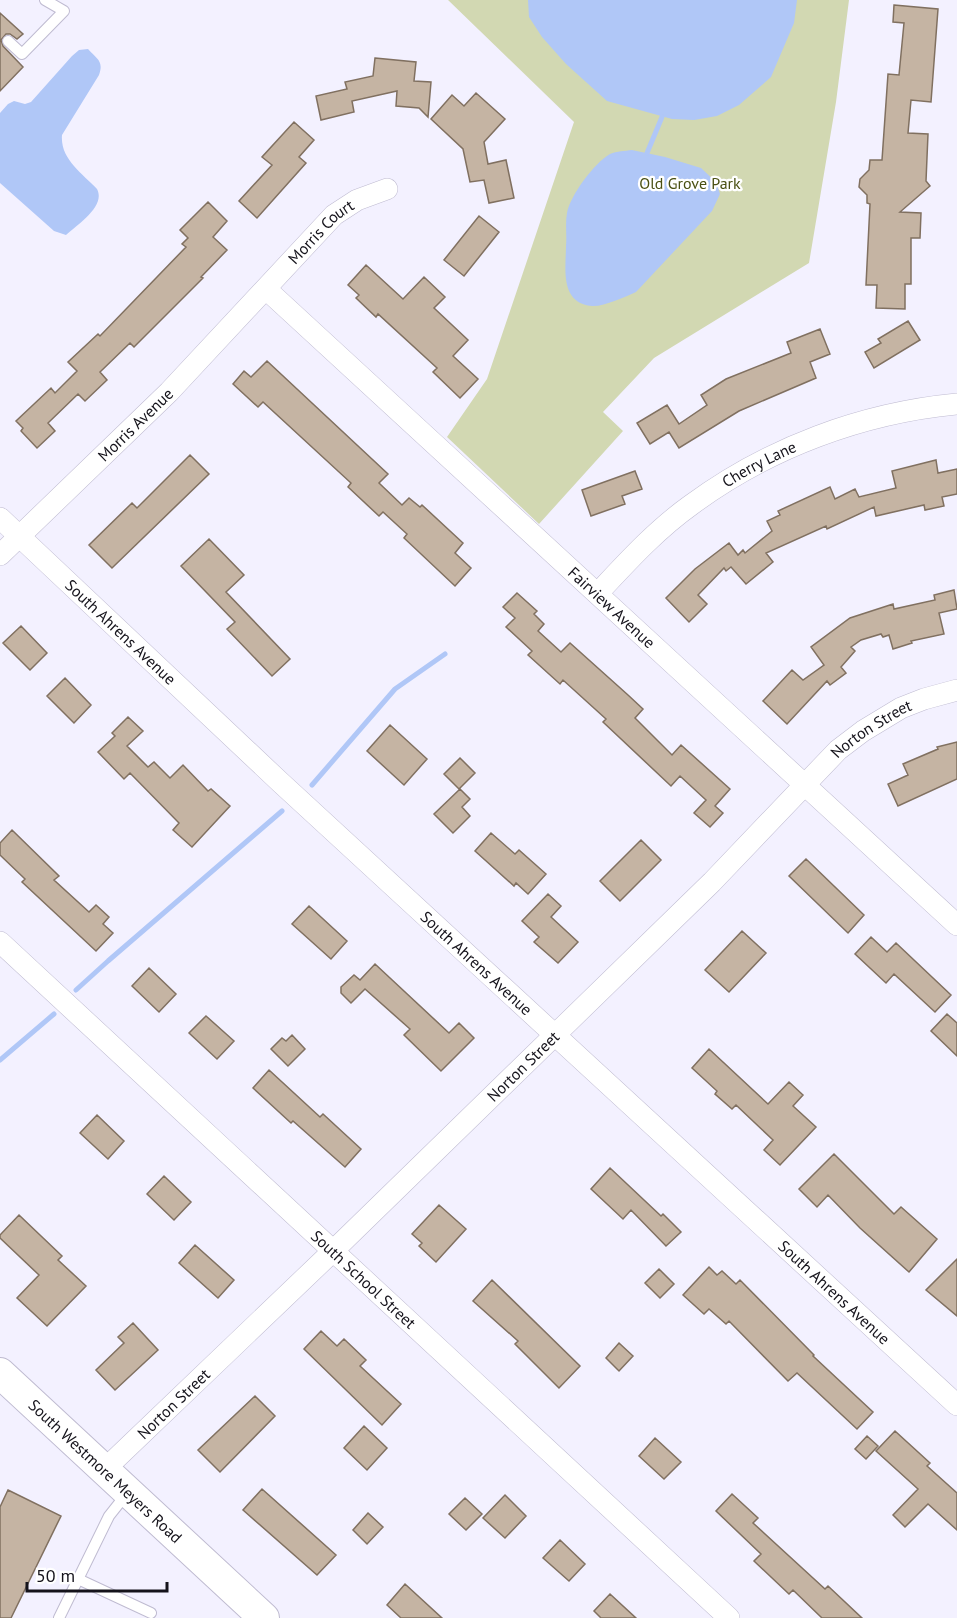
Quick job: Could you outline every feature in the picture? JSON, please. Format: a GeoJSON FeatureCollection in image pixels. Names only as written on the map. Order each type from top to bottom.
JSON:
{"type":"FeatureCollection","features":[{"type":"Feature","properties":{"kind":"street","name":"Morris Court"},"geometry":{"type":"LineString","coordinates":[[266,289],[334,215],[357,200],[387,189]]}},
{"type":"Feature","properties":{"kind":"street","name":"Morris Avenue"},"geometry":{"type":"LineString","coordinates":[[0,555],[169,392],[266,289]]}},
{"type":"Feature","properties":{"kind":"street","name":"Fairview Avenue"},"geometry":{"type":"LineString","coordinates":[[266,289],[957,925]]}},
{"type":"Feature","properties":{"kind":"street","name":"Cherry Lane"},"geometry":{"type":"LineString","coordinates":[[598,593],[657,533],[690,505],[730,479],[772,456],[851,424],[892,414],[957,404]]}},
{"type":"Feature","properties":{"kind":"street","name":"South Ahrens Avenue"},"geometry":{"type":"LineString","coordinates":[[0,518],[280,782],[957,1405]]}},
{"type":"Feature","properties":{"kind":"street","name":"Norton Street"},"geometry":{"type":"LineString","coordinates":[[105,1470],[712,882],[838,750],[880,720],[924,699],[957,690]]}},
{"type":"Feature","properties":{"kind":"street","name":"South School Street"},"geometry":{"type":"LineString","coordinates":[[0,942],[729,1618]]}},
{"type":"Feature","properties":{"kind":"street","name":"South Westmore Meyers Road"},"geometry":{"type":"LineString","coordinates":[[1,1376],[264,1618]]}},
{"type":"Feature","properties":{"kind":"lane"},"geometry":{"type":"LineString","coordinates":[[8,41],[21,54],[64,11],[45,0]]}},
{"type":"Feature","properties":{"kind":"lane"},"geometry":{"type":"LineString","coordinates":[[59,1618],[109,1516],[128,1492]]}},
{"type":"Feature","properties":{"kind":"lane"},"geometry":{"type":"LineString","coordinates":[[78,1579],[151,1613]]}},
{"type":"Feature","properties":{"kind":"green space","name":"Old Grove Park"},"geometry":{"type":"Polygon","coordinates":[[[448,0],[849,0],[836,102],[809,263],[654,358],[603,412],[623,431],[539,524],[447,437],[487,379],[574,122],[448,0]]]}},
{"type":"Feature","properties":{"kind":"water"},"geometry":{"type":"Polygon","coordinates":[[[528,0],[797,0],[794,23],[771,77],[739,105],[717,116],[694,120],[672,119],[607,101],[566,64],[542,37],[529,17],[528,0]]]}},
{"type":"Feature","properties":{"kind":"water"},"geometry":{"type":"Polygon","coordinates":[[[88,49],[99,60],[101,66],[99,75],[62,135],[62,144],[68,158],[97,189],[99,195],[94,208],[66,235],[54,231],[0,183],[0,113],[14,101],[25,104],[31,102],[72,56],[79,50],[88,49]]]}},
{"type":"Feature","properties":{"kind":"water"},"geometry":{"type":"Polygon","coordinates":[[[632,150],[701,168],[716,182],[720,194],[712,211],[636,292],[602,305],[592,306],[581,303],[569,291],[567,283],[566,221],[569,206],[584,180],[604,158],[613,153],[632,150]]]}},
{"type":"Feature","properties":{"kind":"building"},"geometry":{"type":"Polygon","coordinates":[[[894,5],[938,9],[931,102],[911,100],[908,133],[928,134],[926,181],[930,186],[900,212],[921,213],[920,238],[911,238],[911,284],[905,284],[905,309],[876,308],[877,285],[866,285],[870,204],[867,203],[867,195],[859,187],[860,179],[869,170],[870,160],[882,160],[888,74],[899,75],[904,23],[893,22],[894,5]]]}},
{"type":"Feature","properties":{"kind":"building"},"geometry":{"type":"Polygon","coordinates":[[[0,13],[23,34],[17,39],[6,34],[1,40],[3,46],[23,67],[0,91],[0,13]]]}},
{"type":"Feature","properties":{"kind":"building"},"geometry":{"type":"Polygon","coordinates":[[[375,58],[416,62],[414,81],[431,82],[428,117],[419,108],[396,106],[397,91],[352,101],[354,112],[321,120],[316,96],[347,89],[345,82],[373,76],[375,58]]]}},
{"type":"Feature","properties":{"kind":"building"},"geometry":{"type":"Polygon","coordinates":[[[476,93],[505,119],[484,142],[488,164],[506,160],[514,198],[489,203],[484,180],[470,182],[463,149],[431,119],[452,95],[464,106],[476,93]]]}},
{"type":"Feature","properties":{"kind":"building"},"geometry":{"type":"Polygon","coordinates":[[[294,122],[314,140],[299,157],[306,163],[257,218],[239,201],[272,165],[262,157],[294,122]]]}},
{"type":"Feature","properties":{"kind":"building"},"geometry":{"type":"Polygon","coordinates":[[[208,202],[227,221],[213,237],[227,250],[201,277],[203,278],[134,347],[130,343],[100,372],[107,380],[85,401],[78,394],[48,423],[55,431],[37,448],[21,431],[23,428],[16,421],[51,388],[55,393],[77,371],[68,362],[98,334],[100,336],[186,247],[182,244],[188,238],[180,230],[208,202]]]}},
{"type":"Feature","properties":{"kind":"building"},"geometry":{"type":"Polygon","coordinates":[[[479,216],[499,232],[464,276],[444,260],[479,216]]]}},
{"type":"Feature","properties":{"kind":"building"},"geometry":{"type":"Polygon","coordinates":[[[366,265],[403,299],[424,277],[445,297],[434,308],[468,340],[453,356],[478,379],[460,398],[433,372],[437,368],[378,314],[376,317],[356,298],[359,295],[348,285],[366,265]]]}},
{"type":"Feature","properties":{"kind":"building"},"geometry":{"type":"Polygon","coordinates":[[[908,321],[920,340],[874,368],[865,352],[881,343],[878,339],[908,321]]]}},
{"type":"Feature","properties":{"kind":"building"},"geometry":{"type":"Polygon","coordinates":[[[820,329],[830,354],[810,362],[816,378],[739,411],[679,448],[669,432],[650,444],[637,423],[667,405],[679,424],[707,405],[701,395],[726,379],[791,353],[787,342],[820,329]]]}},
{"type":"Feature","properties":{"kind":"building"},"geometry":{"type":"Polygon","coordinates":[[[267,361],[388,474],[379,483],[402,505],[409,498],[420,507],[422,505],[463,543],[455,553],[471,568],[455,586],[404,538],[407,534],[383,512],[379,516],[348,487],[351,483],[263,402],[258,407],[233,384],[244,371],[251,377],[267,361]]]}},
{"type":"Feature","properties":{"kind":"building"},"geometry":{"type":"Polygon","coordinates":[[[190,455],[209,474],[112,568],[89,545],[132,503],[137,508],[190,455]]]}},
{"type":"Feature","properties":{"kind":"building"},"geometry":{"type":"Polygon","coordinates":[[[936,460],[938,473],[957,469],[957,494],[942,497],[944,506],[925,510],[924,505],[876,516],[874,507],[827,529],[826,526],[766,553],[773,562],[746,584],[731,567],[726,571],[724,568],[698,595],[707,604],[689,622],[666,598],[695,569],[729,543],[738,555],[743,550],[745,553],[772,531],[767,521],[780,515],[778,511],[830,487],[835,499],[855,489],[859,497],[896,488],[892,471],[936,460]]]}},
{"type":"Feature","properties":{"kind":"building"},"geometry":{"type":"Polygon","coordinates":[[[635,471],[642,489],[622,496],[625,504],[591,516],[582,490],[635,471]]]}},
{"type":"Feature","properties":{"kind":"building"},"geometry":{"type":"Polygon","coordinates":[[[209,539],[244,575],[226,592],[290,659],[272,676],[227,629],[235,622],[181,566],[209,539]]]}},
{"type":"Feature","properties":{"kind":"building"},"geometry":{"type":"Polygon","coordinates":[[[954,590],[957,609],[939,613],[944,634],[911,641],[912,643],[893,649],[889,635],[883,637],[881,634],[861,640],[851,647],[855,651],[841,667],[846,673],[830,685],[827,681],[787,724],[763,701],[792,670],[803,680],[824,665],[811,647],[850,618],[893,604],[894,609],[935,600],[934,595],[954,590]]]}},
{"type":"Feature","properties":{"kind":"building"},"geometry":{"type":"Polygon","coordinates":[[[517,593],[537,611],[534,614],[544,624],[538,631],[561,652],[570,643],[628,695],[643,709],[635,718],[672,755],[681,745],[730,789],[715,806],[723,813],[710,827],[694,813],[706,800],[680,776],[671,786],[603,722],[606,719],[563,680],[560,684],[528,655],[532,651],[506,627],[515,618],[503,607],[517,593]]]}},
{"type":"Feature","properties":{"kind":"building"},"geometry":{"type":"Polygon","coordinates":[[[21,626],[47,653],[30,670],[3,643],[21,626]]]}},
{"type":"Feature","properties":{"kind":"building"},"geometry":{"type":"Polygon","coordinates":[[[65,678],[91,705],[74,723],[47,696],[65,678]]]}},
{"type":"Feature","properties":{"kind":"building"},"geometry":{"type":"Polygon","coordinates":[[[128,717],[143,731],[127,746],[148,767],[154,762],[170,778],[183,765],[208,791],[211,789],[230,806],[192,847],[173,830],[179,823],[130,773],[124,779],[98,752],[115,736],[112,733],[128,717]]]}},
{"type":"Feature","properties":{"kind":"building"},"geometry":{"type":"Polygon","coordinates":[[[390,725],[427,759],[404,785],[367,751],[390,725]]]}},
{"type":"Feature","properties":{"kind":"building"},"geometry":{"type":"Polygon","coordinates":[[[957,742],[957,779],[898,806],[888,784],[908,775],[903,764],[938,749],[937,747],[957,742]]]}},
{"type":"Feature","properties":{"kind":"building"},"geometry":{"type":"Polygon","coordinates":[[[460,758],[475,773],[459,789],[444,774],[460,758]]]}},
{"type":"Feature","properties":{"kind":"building"},"geometry":{"type":"Polygon","coordinates":[[[460,789],[470,799],[462,807],[470,816],[453,833],[434,814],[460,789]]]}},
{"type":"Feature","properties":{"kind":"building"},"geometry":{"type":"Polygon","coordinates":[[[12,830],[59,876],[54,880],[89,912],[96,905],[109,917],[103,924],[113,933],[96,951],[22,882],[25,879],[0,855],[0,843],[12,830]]]}},
{"type":"Feature","properties":{"kind":"building"},"geometry":{"type":"Polygon","coordinates":[[[491,833],[515,854],[519,850],[546,874],[528,894],[516,883],[514,886],[475,851],[491,833]]]}},
{"type":"Feature","properties":{"kind":"building"},"geometry":{"type":"Polygon","coordinates":[[[641,840],[661,860],[620,901],[600,881],[641,840]]]}},
{"type":"Feature","properties":{"kind":"building"},"geometry":{"type":"Polygon","coordinates":[[[806,859],[864,915],[848,933],[789,876],[806,859]]]}},
{"type":"Feature","properties":{"kind":"building"},"geometry":{"type":"Polygon","coordinates":[[[548,894],[561,906],[551,917],[578,942],[558,963],[534,942],[539,937],[522,921],[548,894]]]}},
{"type":"Feature","properties":{"kind":"building"},"geometry":{"type":"Polygon","coordinates":[[[309,906],[347,941],[331,959],[292,924],[309,906]]]}},
{"type":"Feature","properties":{"kind":"building"},"geometry":{"type":"Polygon","coordinates":[[[742,931],[766,953],[729,992],[705,970],[742,931]]]}},
{"type":"Feature","properties":{"kind":"building"},"geometry":{"type":"Polygon","coordinates":[[[871,937],[887,952],[896,943],[951,995],[935,1012],[894,974],[886,983],[855,954],[871,937]]]}},
{"type":"Feature","properties":{"kind":"building"},"geometry":{"type":"Polygon","coordinates":[[[375,964],[449,1033],[459,1023],[474,1038],[441,1071],[404,1035],[410,1029],[365,989],[351,1003],[341,993],[341,987],[354,975],[360,980],[375,964]]]}},
{"type":"Feature","properties":{"kind":"building"},"geometry":{"type":"Polygon","coordinates":[[[149,968],[176,994],[159,1012],[132,986],[149,968]]]}},
{"type":"Feature","properties":{"kind":"building"},"geometry":{"type":"Polygon","coordinates":[[[947,1014],[957,1023],[957,1056],[931,1031],[947,1014]]]}},
{"type":"Feature","properties":{"kind":"building"},"geometry":{"type":"Polygon","coordinates":[[[206,1016],[234,1041],[217,1059],[189,1033],[206,1016]]]}},
{"type":"Feature","properties":{"kind":"building"},"geometry":{"type":"Polygon","coordinates":[[[292,1035],[305,1049],[288,1066],[271,1049],[282,1038],[286,1041],[292,1035]]]}},
{"type":"Feature","properties":{"kind":"building"},"geometry":{"type":"Polygon","coordinates":[[[709,1049],[768,1104],[789,1082],[803,1095],[793,1106],[816,1127],[780,1165],[764,1150],[773,1140],[736,1105],[732,1109],[715,1094],[717,1091],[692,1068],[709,1049]]]}},
{"type":"Feature","properties":{"kind":"building"},"geometry":{"type":"Polygon","coordinates":[[[269,1070],[320,1117],[323,1114],[361,1149],[345,1167],[253,1088],[269,1070]]]}},
{"type":"Feature","properties":{"kind":"building"},"geometry":{"type":"Polygon","coordinates":[[[97,1115],[124,1141],[108,1159],[80,1133],[97,1115]]]}},
{"type":"Feature","properties":{"kind":"building"},"geometry":{"type":"Polygon","coordinates":[[[834,1154],[894,1214],[901,1207],[937,1239],[909,1272],[860,1228],[828,1195],[817,1207],[799,1189],[834,1154]]]}},
{"type":"Feature","properties":{"kind":"building"},"geometry":{"type":"Polygon","coordinates":[[[610,1168],[681,1232],[666,1246],[631,1210],[623,1219],[591,1189],[610,1168]]]}},
{"type":"Feature","properties":{"kind":"building"},"geometry":{"type":"Polygon","coordinates":[[[164,1176],[191,1202],[174,1220],[147,1194],[164,1176]]]}},
{"type":"Feature","properties":{"kind":"building"},"geometry":{"type":"Polygon","coordinates":[[[439,1205],[466,1229],[436,1262],[419,1246],[422,1243],[412,1234],[439,1205]]]}},
{"type":"Feature","properties":{"kind":"building"},"geometry":{"type":"Polygon","coordinates":[[[19,1215],[62,1256],[58,1260],[86,1286],[47,1326],[17,1298],[39,1275],[0,1238],[0,1235],[19,1215]]]}},
{"type":"Feature","properties":{"kind":"building"},"geometry":{"type":"Polygon","coordinates":[[[195,1245],[234,1280],[218,1298],[179,1263],[195,1245]]]}},
{"type":"Feature","properties":{"kind":"building"},"geometry":{"type":"Polygon","coordinates":[[[957,1259],[957,1316],[926,1290],[957,1259]]]}},
{"type":"Feature","properties":{"kind":"building"},"geometry":{"type":"Polygon","coordinates":[[[709,1267],[717,1275],[722,1271],[736,1284],[740,1280],[813,1356],[873,1412],[857,1429],[797,1373],[788,1381],[729,1321],[726,1324],[709,1309],[704,1314],[683,1295],[709,1267]]]}},
{"type":"Feature","properties":{"kind":"building"},"geometry":{"type":"Polygon","coordinates":[[[659,1269],[674,1284],[660,1298],[645,1283],[659,1269]]]}},
{"type":"Feature","properties":{"kind":"building"},"geometry":{"type":"Polygon","coordinates":[[[492,1280],[580,1366],[559,1388],[515,1344],[518,1341],[473,1301],[492,1280]]]}},
{"type":"Feature","properties":{"kind":"building"},"geometry":{"type":"Polygon","coordinates":[[[133,1323],[158,1350],[115,1390],[96,1370],[124,1343],[118,1337],[133,1323]]]}},
{"type":"Feature","properties":{"kind":"building"},"geometry":{"type":"Polygon","coordinates":[[[321,1331],[337,1346],[344,1339],[366,1360],[360,1366],[401,1404],[382,1425],[304,1349],[321,1331]]]}},
{"type":"Feature","properties":{"kind":"building"},"geometry":{"type":"Polygon","coordinates":[[[619,1343],[633,1356],[619,1371],[606,1358],[619,1343]]]}},
{"type":"Feature","properties":{"kind":"building"},"geometry":{"type":"Polygon","coordinates":[[[255,1396],[275,1416],[220,1472],[198,1450],[255,1396]]]}},
{"type":"Feature","properties":{"kind":"building"},"geometry":{"type":"Polygon","coordinates":[[[364,1426],[387,1448],[367,1470],[344,1448],[364,1426]]]}},
{"type":"Feature","properties":{"kind":"building"},"geometry":{"type":"Polygon","coordinates":[[[895,1431],[930,1463],[927,1466],[957,1493],[957,1530],[928,1504],[905,1527],[893,1515],[918,1489],[876,1451],[895,1431]]]}},
{"type":"Feature","properties":{"kind":"building"},"geometry":{"type":"Polygon","coordinates":[[[867,1436],[878,1446],[866,1459],[855,1449],[867,1436]]]}},
{"type":"Feature","properties":{"kind":"building"},"geometry":{"type":"Polygon","coordinates":[[[655,1438],[681,1462],[664,1479],[639,1456],[655,1438]]]}},
{"type":"Feature","properties":{"kind":"building"},"geometry":{"type":"Polygon","coordinates":[[[262,1489],[336,1555],[317,1575],[243,1510],[262,1489]]]}},
{"type":"Feature","properties":{"kind":"building"},"geometry":{"type":"Polygon","coordinates":[[[8,1490],[61,1516],[11,1618],[0,1618],[0,1507],[8,1490]]]}},
{"type":"Feature","properties":{"kind":"building"},"geometry":{"type":"Polygon","coordinates":[[[732,1494],[758,1518],[753,1523],[825,1589],[828,1586],[862,1618],[822,1618],[793,1590],[789,1594],[754,1561],[761,1554],[716,1511],[732,1494]]]}},
{"type":"Feature","properties":{"kind":"building"},"geometry":{"type":"Polygon","coordinates":[[[505,1495],[526,1516],[505,1538],[483,1518],[505,1495]]]}},
{"type":"Feature","properties":{"kind":"building"},"geometry":{"type":"Polygon","coordinates":[[[465,1498],[482,1514],[466,1530],[449,1514],[465,1498]]]}},
{"type":"Feature","properties":{"kind":"building"},"geometry":{"type":"Polygon","coordinates":[[[368,1513],[383,1527],[367,1544],[353,1530],[368,1513]]]}},
{"type":"Feature","properties":{"kind":"building"},"geometry":{"type":"Polygon","coordinates":[[[560,1540],[585,1564],[569,1581],[543,1558],[560,1540]]]}},
{"type":"Feature","properties":{"kind":"building"},"geometry":{"type":"Polygon","coordinates":[[[405,1584],[442,1618],[401,1618],[387,1605],[405,1584]]]}},
{"type":"Feature","properties":{"kind":"building"},"geometry":{"type":"Polygon","coordinates":[[[610,1594],[636,1618],[601,1618],[594,1611],[610,1594]]]}},
{"type":"Feature","properties":{"kind":"waterway"},"geometry":{"type":"LineString","coordinates":[[647,153],[662,117]]}},
{"type":"Feature","properties":{"kind":"waterway"},"geometry":{"type":"LineString","coordinates":[[312,785],[395,689],[445,654]]}},
{"type":"Feature","properties":{"kind":"waterway"},"geometry":{"type":"LineString","coordinates":[[76,990],[282,811]]}},
{"type":"Feature","properties":{"kind":"waterway"},"geometry":{"type":"LineString","coordinates":[[0,1060],[54,1014]]}}]}
